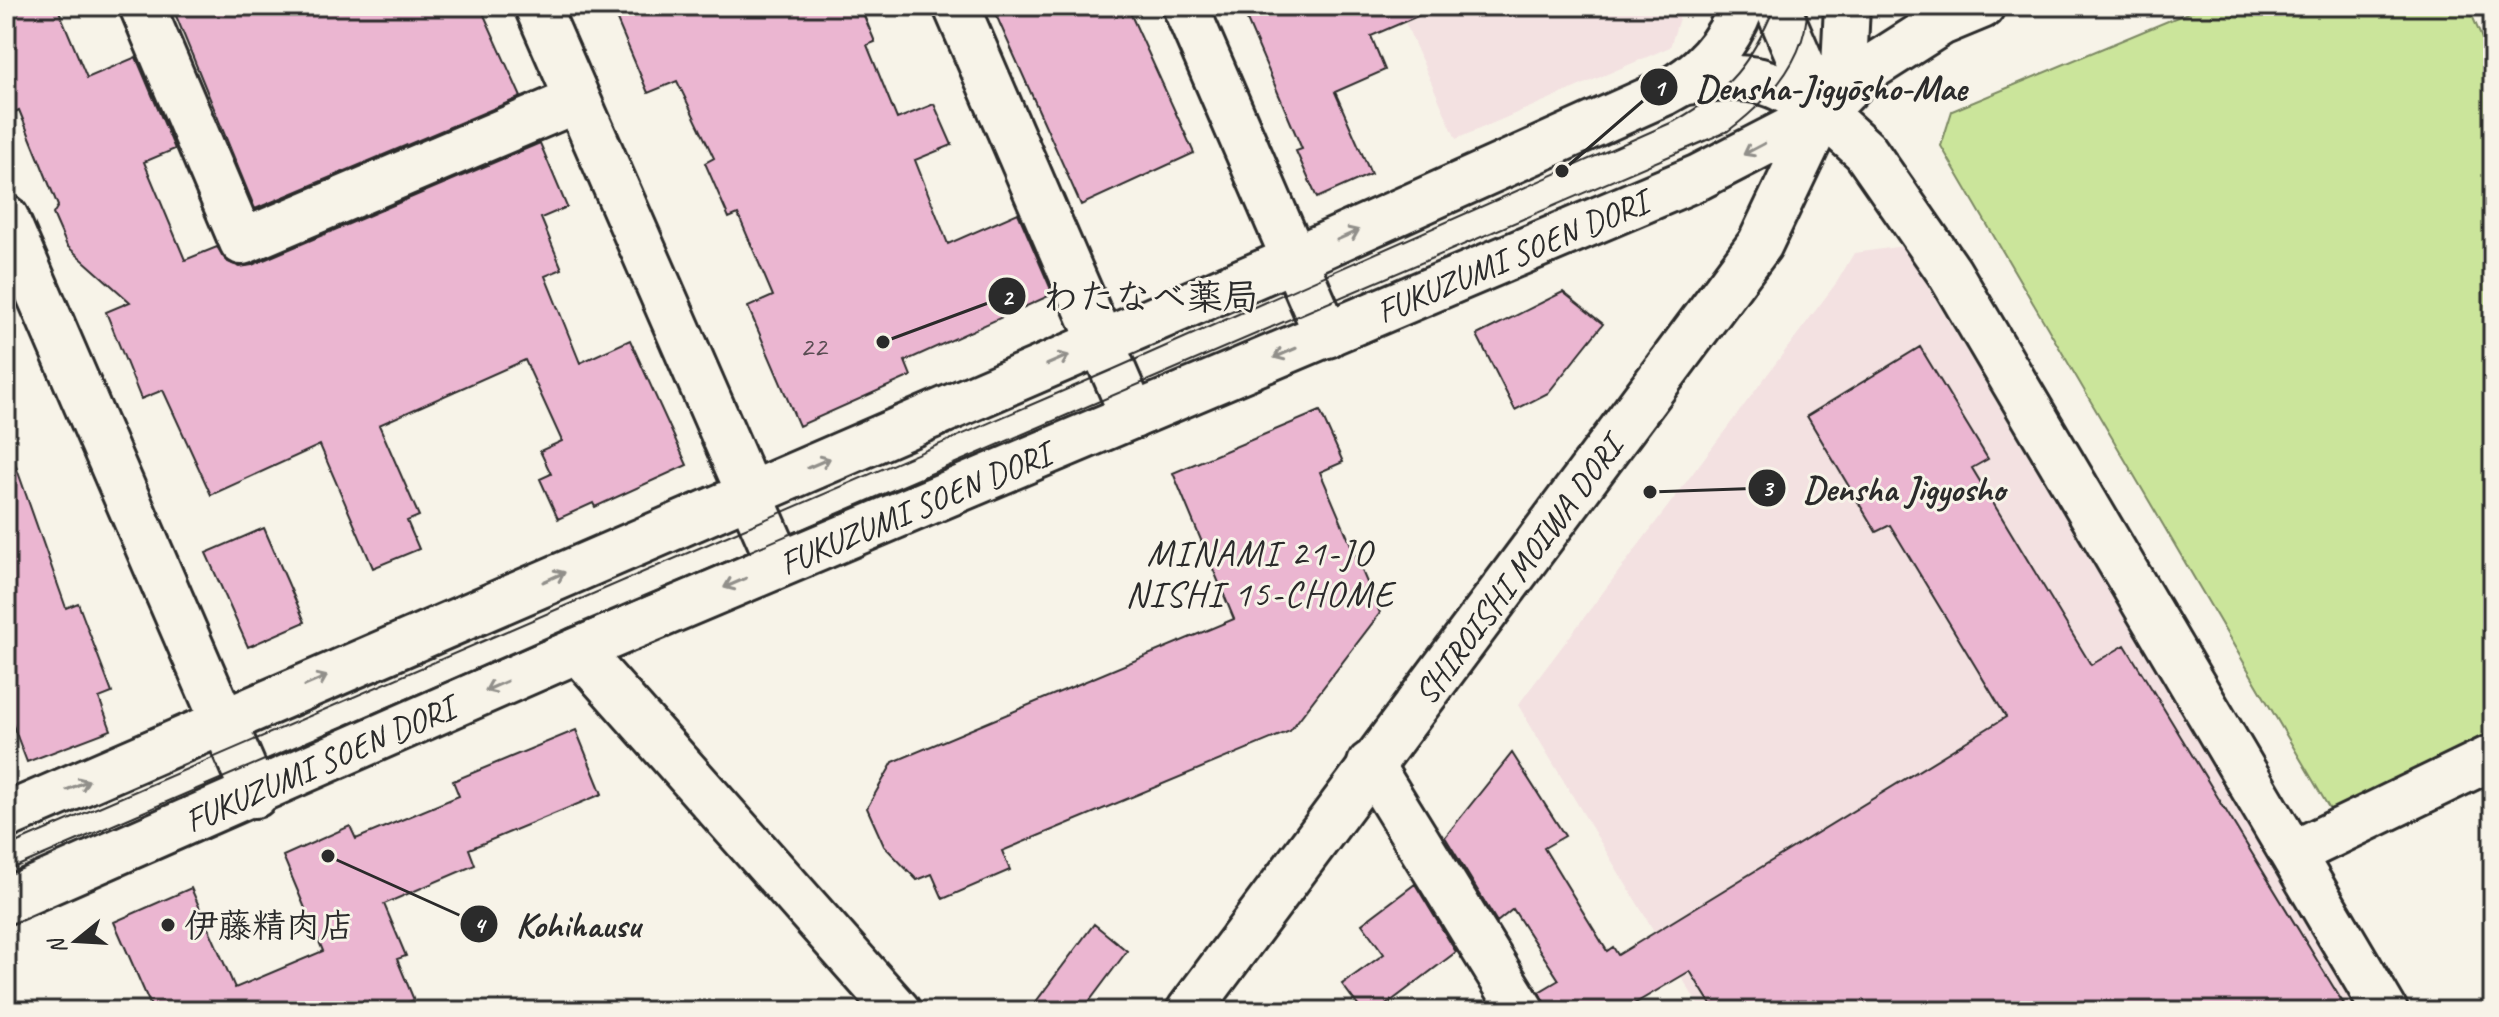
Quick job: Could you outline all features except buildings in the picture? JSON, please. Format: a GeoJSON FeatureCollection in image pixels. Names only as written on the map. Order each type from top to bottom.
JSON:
{"type":"FeatureCollection","features":[{"type":"Feature","properties":{"kind":"street"},"geometry":{"type":"LineString","coordinates":[[142,6],[242,242],[577,100]]}},
{"type":"Feature","properties":{"kind":"street"},"geometry":{"type":"LineString","coordinates":[[537,6],[780,564]]}},
{"type":"Feature","properties":{"kind":"street"},"geometry":{"type":"LineString","coordinates":[[956,6],[1133,416]]}},
{"type":"Feature","properties":{"kind":"street"},"geometry":{"type":"LineString","coordinates":[[1185,6],[1327,335]]}},
{"type":"Feature","properties":{"kind":"street"},"geometry":{"type":"LineString","coordinates":[[1687,82],[1720,49],[1742,6]]}},
{"type":"Feature","properties":{"kind":"street"},"geometry":{"type":"LineString","coordinates":[[1777,6],[1823,113]]}},
{"type":"Feature","properties":{"kind":"street","name":"SHIROISHI MOIWA DORI"},"geometry":{"type":"LineString","coordinates":[[1189,1011],[1760,244],[1844,67],[1847,6]]}},
{"type":"Feature","properties":{"kind":"street","name":"FUKUZUMI SOEN DORI"},"geometry":{"type":"LineString","coordinates":[[6,901],[255,795],[578,650],[1699,177],[1823,113],[1861,74],[1941,23],[1982,6]]}},
{"type":"Feature","properties":{"kind":"street"},"geometry":{"type":"LineString","coordinates":[[6,816],[1294,259],[1687,82],[1738,75],[1777,83],[1823,113],[1865,151],[1949,272],[2385,1011]]}},
{"type":"Feature","properties":{"kind":"street"},"geometry":{"type":"LineString","coordinates":[[6,218],[255,795]]}},
{"type":"Feature","properties":{"kind":"street"},"geometry":{"type":"LineString","coordinates":[[578,650],[898,1011]]}},
{"type":"Feature","properties":{"kind":"street"},"geometry":{"type":"LineString","coordinates":[[2294,853],[2493,757]]}},
{"type":"Feature","properties":{"kind":"street"},"geometry":{"type":"LineString","coordinates":[[1370,764],[1522,1011]]}},
{"type":"Feature","properties":{"kind":"shaded area"},"geometry":{"type":"Polygon","coordinates":[[[1398,6],[1683,6],[1670,47],[1456,139],[1398,6]]]}},
{"type":"Feature","properties":{"kind":"shaded area"},"geometry":{"type":"Polygon","coordinates":[[[1904,246],[2357,1011],[1702,1011],[1518,705],[1837,282],[1854,253],[1904,246]]]}},
{"type":"Feature","properties":{"kind":"green space"},"geometry":{"type":"Polygon","coordinates":[[[2204,6],[2468,6],[2493,64],[2493,730],[2332,813],[1941,146],[1952,111],[2204,6]]]}},
{"type":"Feature","properties":{"kind":"tram line"},"geometry":{"type":"LineString","coordinates":[[6,847],[1114,369],[1675,121],[1710,98],[1737,73],[1757,44],[1775,6]]}},
{"type":"Feature","properties":{"kind":"tram line"},"geometry":{"type":"LineString","coordinates":[[6,871],[1728,131],[1757,106],[1783,77],[1801,44],[1807,6]]}},
{"type":"Feature","properties":{"kind":"place","name":"Densha-Jigyōsho-Mae"},"geometry":{"type":"Point","coordinates":[1562,171]}},
{"type":"Feature","properties":{"kind":"place","name":"わたなべ薬局"},"geometry":{"type":"Point","coordinates":[883,342]}},
{"type":"Feature","properties":{"kind":"place","name":"Densha Jigyosho"},"geometry":{"type":"Point","coordinates":[1650,492]}},
{"type":"Feature","properties":{"kind":"place","name":"Kohihausu"},"geometry":{"type":"Point","coordinates":[328,856]}},
{"type":"Feature","properties":{"kind":"place","name":"伊藤精肉店"},"geometry":{"type":"Point","coordinates":[168,925]}},
{"type":"Feature","properties":{"kind":"district","name":"MINAMI 21-JO NISHI 15-CHOME"},"geometry":{"type":"Point","coordinates":[1260,574]}}]}
